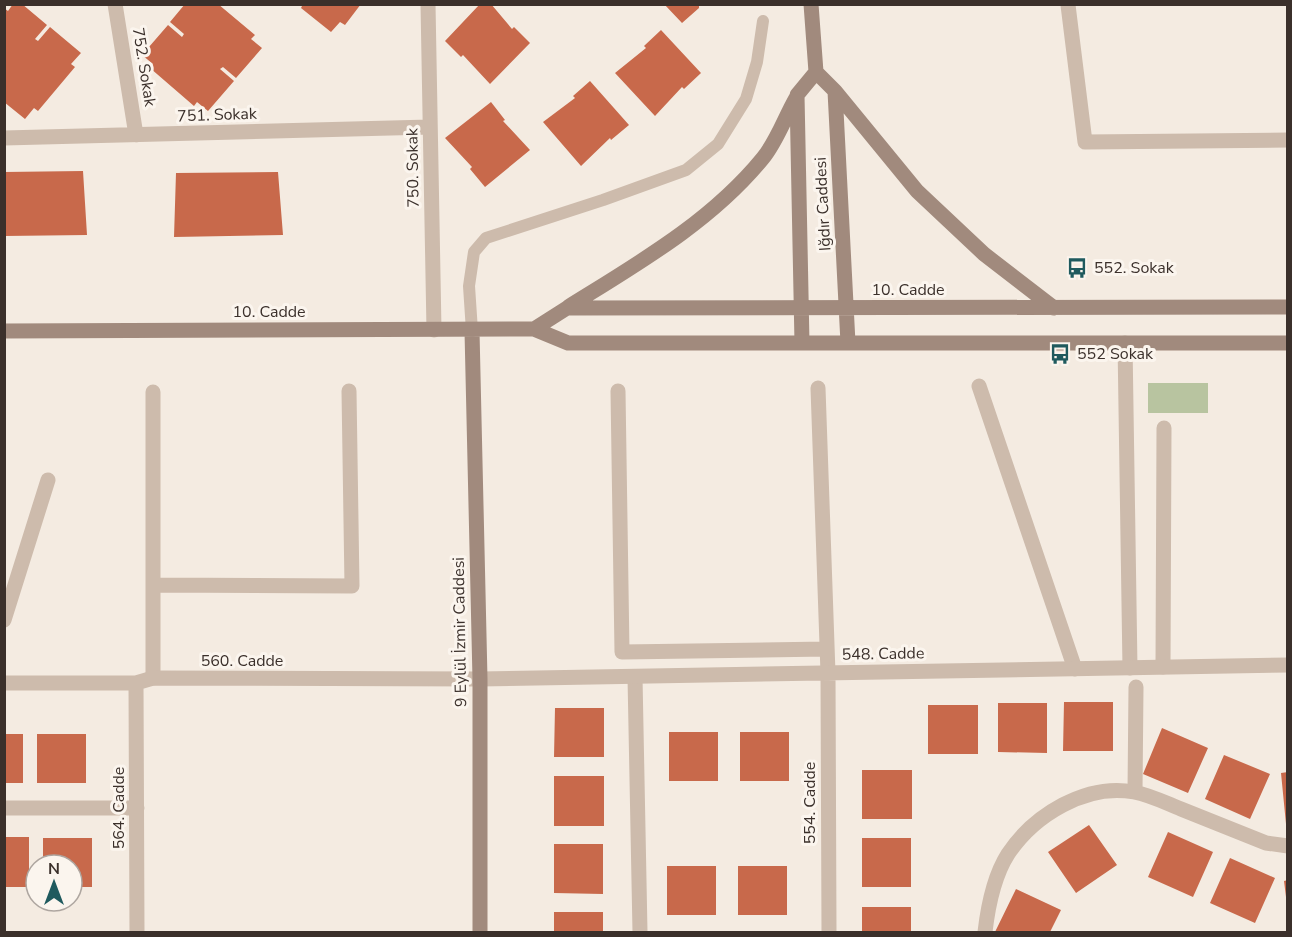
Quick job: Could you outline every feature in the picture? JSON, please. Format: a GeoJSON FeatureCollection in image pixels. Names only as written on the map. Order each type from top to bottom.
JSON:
{"type":"FeatureCollection","features":[{"type":"Feature","properties":{"kind":"main road"},"geometry":{"type":"LineString","coordinates":[[811,4],[816,72],[835,91],[917,191],[984,254],[1054,308]]}},
{"type":"Feature","properties":{"kind":"main road"},"geometry":{"type":"LineString","coordinates":[[534,330],[644,260],[703,218],[764,157],[797,95],[816,72]]}},
{"type":"Feature","properties":{"kind":"main road","name":"Iğdır Caddesi"},"geometry":{"type":"LineString","coordinates":[[835,91],[848,343]]}},
{"type":"Feature","properties":{"kind":"main road","name":"Iğdır Caddesi"},"geometry":{"type":"LineString","coordinates":[[797,95],[802,343]]}},
{"type":"Feature","properties":{"kind":"main road","name":"10. Cadde"},"geometry":{"type":"LineString","coordinates":[[567,308],[1287,308]]}},
{"type":"Feature","properties":{"kind":"main road","name":"10. Cadde"},"geometry":{"type":"LineString","coordinates":[[4,331],[534,330],[568,343],[1287,343]]}},
{"type":"Feature","properties":{"kind":"main road","name":"9 Eylül İzmir Caddesi"},"geometry":{"type":"LineString","coordinates":[[472,331],[480,680],[480,933]]}},
{"type":"Feature","properties":{"kind":"street","name":"752. Sokak"},"geometry":{"type":"LineString","coordinates":[[115,4],[136,135]]}},
{"type":"Feature","properties":{"kind":"street","name":"750. Sokak"},"geometry":{"type":"LineString","coordinates":[[428,4],[434,330]]}},
{"type":"Feature","properties":{"kind":"street"},"geometry":{"type":"LineString","coordinates":[[1068,5],[1085,142],[1287,140]]}},
{"type":"Feature","properties":{"kind":"street","name":"751. Sokak"},"geometry":{"type":"LineString","coordinates":[[4,138],[430,127]]}},
{"type":"Feature","properties":{"kind":"street"},"geometry":{"type":"LineString","coordinates":[[1125,343],[1130,668]]}},
{"type":"Feature","properties":{"kind":"street"},"geometry":{"type":"LineString","coordinates":[[979,386],[1075,669]]}},
{"type":"Feature","properties":{"kind":"street","name":"554. Cadde"},"geometry":{"type":"LineString","coordinates":[[818,388],[828,673],[829,933]]}},
{"type":"Feature","properties":{"kind":"street"},"geometry":{"type":"LineString","coordinates":[[153,585],[352,586],[349,391]]}},
{"type":"Feature","properties":{"kind":"street"},"geometry":{"type":"LineString","coordinates":[[618,391],[622,652],[827,649]]}},
{"type":"Feature","properties":{"kind":"street"},"geometry":{"type":"LineString","coordinates":[[153,392],[153,678]]}},
{"type":"Feature","properties":{"kind":"street"},"geometry":{"type":"LineString","coordinates":[[1163,667],[1164,428]]}},
{"type":"Feature","properties":{"kind":"street"},"geometry":{"type":"LineString","coordinates":[[4,620],[48,480]]}},
{"type":"Feature","properties":{"kind":"street","name":"548. Cadde"},"geometry":{"type":"LineString","coordinates":[[480,680],[1287,665]]}},
{"type":"Feature","properties":{"kind":"street"},"geometry":{"type":"LineString","coordinates":[[635,677],[640,933]]}},
{"type":"Feature","properties":{"kind":"street","name":"560. Cadde"},"geometry":{"type":"LineString","coordinates":[[4,683],[136,683],[153,678],[480,680]]}},
{"type":"Feature","properties":{"kind":"street","name":"564. Cadde"},"geometry":{"type":"LineString","coordinates":[[136,683],[137,933]]}},
{"type":"Feature","properties":{"kind":"street"},"geometry":{"type":"LineString","coordinates":[[1135,792],[1136,687]]}},
{"type":"Feature","properties":{"kind":"street"},"geometry":{"type":"LineString","coordinates":[[986,933],[993,891],[1004,864],[1019,840],[1038,821],[1064,804],[1086,796],[1107,792],[1135,792],[1266,843],[1287,846]]}},
{"type":"Feature","properties":{"kind":"street"},"geometry":{"type":"LineString","coordinates":[[4,808],[137,808]]}},
{"type":"Feature","properties":{"kind":"lane"},"geometry":{"type":"LineString","coordinates":[[472,331],[469,286],[474,252],[486,238],[686,170],[718,144],[746,99],[757,62],[763,21]]}},
{"type":"Feature","properties":{"kind":"green space"},"geometry":{"type":"Polygon","coordinates":[[[1148,383],[1208,383],[1208,413],[1148,413],[1148,383]]]}},
{"type":"Feature","properties":{"kind":"building"},"geometry":{"type":"Polygon","coordinates":[[[13,4],[22,4],[47,25],[35,39],[38,41],[50,27],[81,53],[71,64],[75,67],[38,111],[34,108],[25,119],[4,102],[4,8],[8,11],[13,4]]]}},
{"type":"Feature","properties":{"kind":"building"},"geometry":{"type":"Polygon","coordinates":[[[185,4],[218,4],[255,35],[251,39],[262,48],[236,78],[223,67],[220,69],[234,81],[208,111],[197,102],[194,106],[150,68],[153,64],[142,55],[168,25],[182,37],[184,34],[170,22],[185,4]]]}},
{"type":"Feature","properties":{"kind":"building"},"geometry":{"type":"Polygon","coordinates":[[[303,4],[361,4],[345,25],[340,22],[331,32],[301,8],[303,4]]]}},
{"type":"Feature","properties":{"kind":"building"},"geometry":{"type":"Polygon","coordinates":[[[480,4],[491,4],[512,29],[514,27],[530,43],[490,84],[463,55],[461,57],[445,41],[480,4]]]}},
{"type":"Feature","properties":{"kind":"building"},"geometry":{"type":"Polygon","coordinates":[[[664,4],[699,4],[699,8],[682,23],[664,4]]]}},
{"type":"Feature","properties":{"kind":"building"},"geometry":{"type":"Polygon","coordinates":[[[661,30],[701,73],[684,89],[682,87],[655,116],[615,73],[646,48],[644,46],[661,30]]]}},
{"type":"Feature","properties":{"kind":"building"},"geometry":{"type":"Polygon","coordinates":[[[590,81],[629,125],[611,140],[610,138],[581,166],[543,122],[575,98],[573,96],[590,81]]]}},
{"type":"Feature","properties":{"kind":"building"},"geometry":{"type":"Polygon","coordinates":[[[491,102],[505,120],[503,121],[530,150],[485,187],[470,169],[472,167],[445,138],[491,102]]]}},
{"type":"Feature","properties":{"kind":"building"},"geometry":{"type":"Polygon","coordinates":[[[83,171],[87,235],[4,236],[4,172],[83,171]]]}},
{"type":"Feature","properties":{"kind":"building"},"geometry":{"type":"Polygon","coordinates":[[[278,172],[283,235],[174,237],[176,173],[278,172]]]}},
{"type":"Feature","properties":{"kind":"building"},"geometry":{"type":"Polygon","coordinates":[[[1064,702],[1113,702],[1113,751],[1063,751],[1064,702]]]}},
{"type":"Feature","properties":{"kind":"building"},"geometry":{"type":"Polygon","coordinates":[[[998,703],[1047,703],[1047,753],[998,752],[998,703]]]}},
{"type":"Feature","properties":{"kind":"building"},"geometry":{"type":"Polygon","coordinates":[[[928,705],[978,705],[978,754],[928,754],[928,705]]]}},
{"type":"Feature","properties":{"kind":"building"},"geometry":{"type":"Polygon","coordinates":[[[555,708],[604,708],[604,757],[554,757],[555,708]]]}},
{"type":"Feature","properties":{"kind":"building"},"geometry":{"type":"Polygon","coordinates":[[[1162,728],[1208,748],[1188,793],[1143,774],[1162,728]]]}},
{"type":"Feature","properties":{"kind":"building"},"geometry":{"type":"Polygon","coordinates":[[[669,732],[718,732],[718,781],[669,781],[669,732]]]}},
{"type":"Feature","properties":{"kind":"building"},"geometry":{"type":"Polygon","coordinates":[[[740,732],[789,732],[789,781],[740,781],[740,732]]]}},
{"type":"Feature","properties":{"kind":"building"},"geometry":{"type":"Polygon","coordinates":[[[4,734],[23,734],[23,783],[4,783],[4,734]]]}},
{"type":"Feature","properties":{"kind":"building"},"geometry":{"type":"Polygon","coordinates":[[[37,734],[86,734],[86,783],[37,783],[37,734]]]}},
{"type":"Feature","properties":{"kind":"building"},"geometry":{"type":"Polygon","coordinates":[[[1224,755],[1270,774],[1250,819],[1205,799],[1224,755]]]}},
{"type":"Feature","properties":{"kind":"building"},"geometry":{"type":"Polygon","coordinates":[[[862,770],[912,770],[912,819],[862,819],[862,770]]]}},
{"type":"Feature","properties":{"kind":"building"},"geometry":{"type":"Polygon","coordinates":[[[1288,772],[1288,824],[1286,824],[1281,773],[1288,772]]]}},
{"type":"Feature","properties":{"kind":"building"},"geometry":{"type":"Polygon","coordinates":[[[554,776],[604,776],[604,826],[554,826],[554,776]]]}},
{"type":"Feature","properties":{"kind":"building"},"geometry":{"type":"Polygon","coordinates":[[[1089,825],[1117,865],[1076,893],[1048,852],[1089,825]]]}},
{"type":"Feature","properties":{"kind":"building"},"geometry":{"type":"Polygon","coordinates":[[[1168,832],[1213,852],[1193,897],[1148,877],[1168,832]]]}},
{"type":"Feature","properties":{"kind":"building"},"geometry":{"type":"Polygon","coordinates":[[[4,837],[29,837],[29,853],[24,853],[24,887],[4,887],[4,837]]]}},
{"type":"Feature","properties":{"kind":"building"},"geometry":{"type":"Polygon","coordinates":[[[43,838],[92,838],[92,887],[84,887],[84,853],[43,853],[43,838]]]}},
{"type":"Feature","properties":{"kind":"building"},"geometry":{"type":"Polygon","coordinates":[[[862,838],[911,838],[911,887],[862,887],[862,838]]]}},
{"type":"Feature","properties":{"kind":"building"},"geometry":{"type":"Polygon","coordinates":[[[554,844],[603,844],[603,894],[554,893],[554,844]]]}},
{"type":"Feature","properties":{"kind":"building"},"geometry":{"type":"Polygon","coordinates":[[[1230,858],[1275,878],[1255,923],[1210,903],[1230,858]]]}},
{"type":"Feature","properties":{"kind":"building"},"geometry":{"type":"Polygon","coordinates":[[[667,866],[716,866],[716,915],[667,915],[667,866]]]}},
{"type":"Feature","properties":{"kind":"building"},"geometry":{"type":"Polygon","coordinates":[[[738,866],[787,866],[787,915],[738,915],[738,866]]]}},
{"type":"Feature","properties":{"kind":"building"},"geometry":{"type":"Polygon","coordinates":[[[1288,880],[1288,897],[1286,897],[1284,881],[1288,880]]]}},
{"type":"Feature","properties":{"kind":"building"},"geometry":{"type":"Polygon","coordinates":[[[1016,889],[1061,910],[1050,932],[995,932],[1016,889]]]}},
{"type":"Feature","properties":{"kind":"building"},"geometry":{"type":"Polygon","coordinates":[[[862,907],[911,907],[911,932],[862,932],[862,907]]]}},
{"type":"Feature","properties":{"kind":"building"},"geometry":{"type":"Polygon","coordinates":[[[554,912],[603,912],[603,932],[554,932],[554,912]]]}},
{"type":"Feature","properties":{"kind":"place","name":"552. Sokak"},"geometry":{"type":"Point","coordinates":[1077,268]}},
{"type":"Feature","properties":{"kind":"place","name":"552 Sokak"},"geometry":{"type":"Point","coordinates":[1060,354]}}]}
